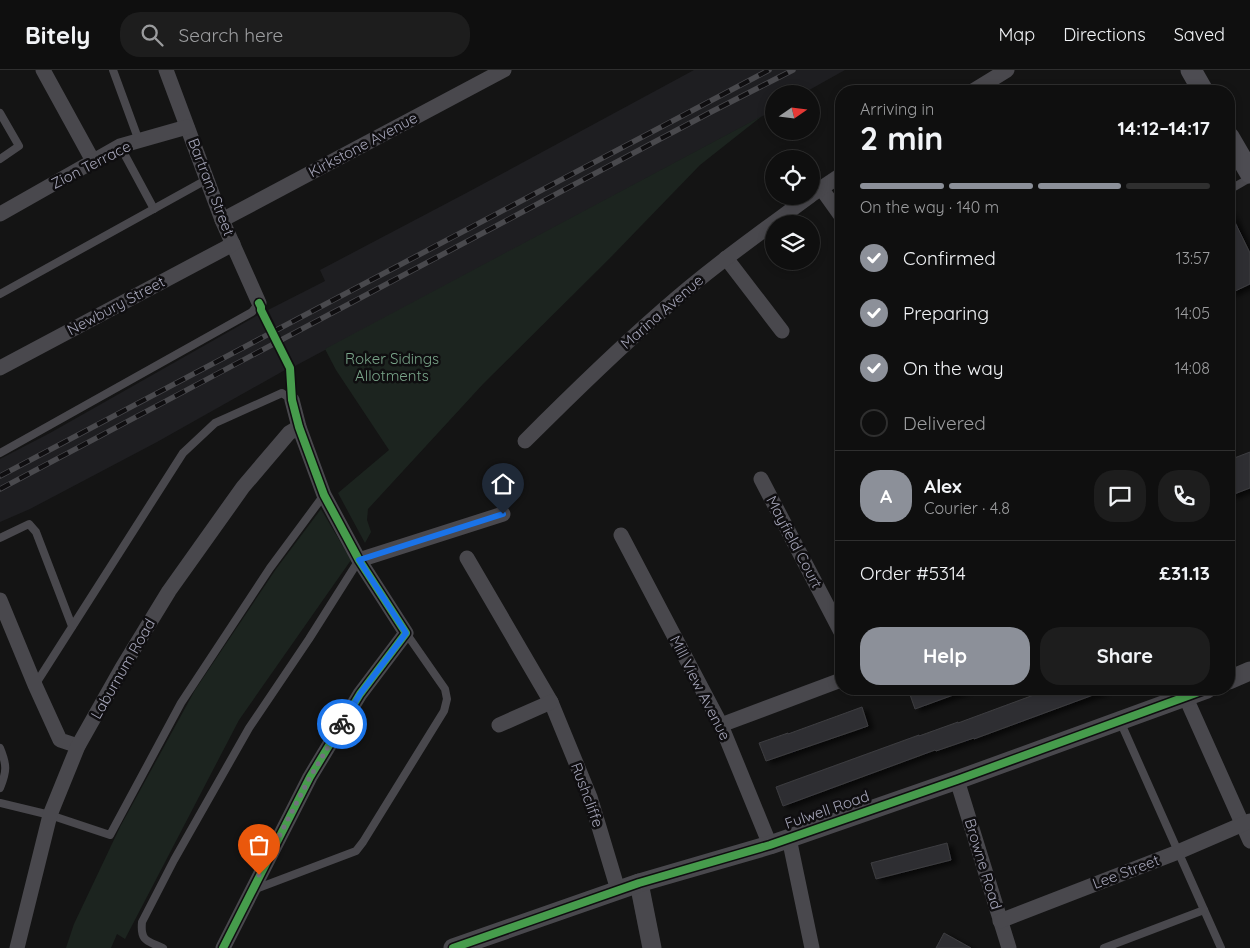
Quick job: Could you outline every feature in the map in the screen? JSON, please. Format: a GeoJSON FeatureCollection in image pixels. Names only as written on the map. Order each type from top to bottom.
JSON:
{"type":"FeatureCollection","features":[{"type":"Feature","properties":{"kind":"main road"},"geometry":{"type":"LineString","coordinates":[[1235,147],[1250,173]]}},
{"type":"Feature","properties":{"kind":"street"},"geometry":{"type":"LineString","coordinates":[[43,70],[93,161]]}},
{"type":"Feature","properties":{"kind":"street","name":"Bartram Street"},"geometry":{"type":"LineString","coordinates":[[166,70],[206,180],[259,303]]}},
{"type":"Feature","properties":{"kind":"street"},"geometry":{"type":"LineString","coordinates":[[983,85],[1007,70]]}},
{"type":"Feature","properties":{"kind":"street","name":"Kirkstone Avenue"},"geometry":{"type":"LineString","coordinates":[[222,220],[495,72]]}},
{"type":"Feature","properties":{"kind":"street","name":"Zion Terrace"},"geometry":{"type":"LineString","coordinates":[[2,209],[120,146],[187,127]]}},
{"type":"Feature","properties":{"kind":"street","name":"Marina Avenue"},"geometry":{"type":"LineString","coordinates":[[820,189],[835,179]]}},
{"type":"Feature","properties":{"kind":"street"},"geometry":{"type":"LineString","coordinates":[[820,198],[835,211]]}},
{"type":"Feature","properties":{"kind":"street","name":"Marina Avenue"},"geometry":{"type":"LineString","coordinates":[[525,441],[607,360],[664,309],[726,258],[798,205]]}},
{"type":"Feature","properties":{"kind":"street","name":"Newbury Street"},"geometry":{"type":"LineString","coordinates":[[0,368],[233,244]]}},
{"type":"Feature","properties":{"kind":"street"},"geometry":{"type":"LineString","coordinates":[[726,258],[782,331]]}},
{"type":"Feature","properties":{"kind":"street"},"geometry":{"type":"LineString","coordinates":[[222,948],[310,777],[360,694],[406,633],[359,560],[324,495],[299,427],[292,400]]}},
{"type":"Feature","properties":{"kind":"street","name":"Laburnum Road"},"geometry":{"type":"LineString","coordinates":[[17,948],[50,815],[78,746],[122,668],[169,591],[243,487],[289,433],[299,427]]}},
{"type":"Feature","properties":{"kind":"street","name":"Mayfield Court"},"geometry":{"type":"LineString","coordinates":[[761,479],[835,621]]}},
{"type":"Feature","properties":{"kind":"street"},"geometry":{"type":"LineString","coordinates":[[359,560],[484,513],[503,514]]}},
{"type":"Feature","properties":{"kind":"street","name":"Mill View Avenue"},"geometry":{"type":"LineString","coordinates":[[621,535],[721,725],[770,845]]}},
{"type":"Feature","properties":{"kind":"street","name":"Rushcliffe"},"geometry":{"type":"LineString","coordinates":[[467,558],[551,702],[590,798],[618,890]]}},
{"type":"Feature","properties":{"kind":"street"},"geometry":{"type":"LineString","coordinates":[[0,600],[60,740],[78,746]]}},
{"type":"Feature","properties":{"kind":"street"},"geometry":{"type":"LineString","coordinates":[[1235,678],[1249,675]]}},
{"type":"Feature","properties":{"kind":"street"},"geometry":{"type":"LineString","coordinates":[[721,725],[835,682]]}},
{"type":"Feature","properties":{"kind":"street","name":"Fulwell Road"},"geometry":{"type":"LineString","coordinates":[[453,948],[490,942],[618,890],[770,845],[957,780],[1120,721],[1179,695]]}},
{"type":"Feature","properties":{"kind":"street"},"geometry":{"type":"LineString","coordinates":[[1185,695],[1246,823],[1250,841]]}},
{"type":"Feature","properties":{"kind":"street"},"geometry":{"type":"LineString","coordinates":[[499,725],[551,702]]}},
{"type":"Feature","properties":{"kind":"street","name":"Browne Road"},"geometry":{"type":"LineString","coordinates":[[957,780],[1009,948]]}},
{"type":"Feature","properties":{"kind":"street","name":"Lee Street"},"geometry":{"type":"LineString","coordinates":[[1000,921],[1178,852],[1246,823]]}},
{"type":"Feature","properties":{"kind":"street"},"geometry":{"type":"LineString","coordinates":[[789,838],[812,948]]}},
{"type":"Feature","properties":{"kind":"street"},"geometry":{"type":"LineString","coordinates":[[639,883],[652,948]]}},
{"type":"Feature","properties":{"kind":"lane"},"geometry":{"type":"LineString","coordinates":[[113,70],[139,141]]}},
{"type":"Feature","properties":{"kind":"lane"},"geometry":{"type":"LineString","coordinates":[[0,113],[19,146],[0,159]]}},
{"type":"Feature","properties":{"kind":"lane"},"geometry":{"type":"LineString","coordinates":[[120,146],[154,209]]}},
{"type":"Feature","properties":{"kind":"lane"},"geometry":{"type":"LineString","coordinates":[[1235,187],[1250,178]]}},
{"type":"Feature","properties":{"kind":"lane"},"geometry":{"type":"LineString","coordinates":[[0,294],[206,180]]}},
{"type":"Feature","properties":{"kind":"lane"},"geometry":{"type":"LineString","coordinates":[[0,453],[252,312],[259,303]]}},
{"type":"Feature","properties":{"kind":"lane"},"geometry":{"type":"LineString","coordinates":[[35,685],[183,453],[215,423],[282,393],[292,400]]}},
{"type":"Feature","properties":{"kind":"lane"},"geometry":{"type":"LineString","coordinates":[[0,803],[50,815],[110,836],[181,703],[270,568],[324,495]]}},
{"type":"Feature","properties":{"kind":"lane"},"geometry":{"type":"LineString","coordinates":[[0,538],[29,524],[36,532],[72,626]]}},
{"type":"Feature","properties":{"kind":"lane"},"geometry":{"type":"LineString","coordinates":[[164,948],[145,940],[141,932],[142,922],[174,860],[249,728],[359,560]]}},
{"type":"Feature","properties":{"kind":"lane"},"geometry":{"type":"LineString","coordinates":[[251,891],[356,850],[363,842],[444,711],[447,699],[445,689],[406,633]]}},
{"type":"Feature","properties":{"kind":"lane"},"geometry":{"type":"LineString","coordinates":[[1120,721],[1221,948]]}},
{"type":"Feature","properties":{"kind":"lane"},"geometry":{"type":"LineString","coordinates":[[0,748],[6,774],[0,788]]}},
{"type":"Feature","properties":{"kind":"lane"},"geometry":{"type":"LineString","coordinates":[[1104,948],[1204,910]]}},
{"type":"Feature","properties":{"kind":"shaded area"},"geometry":{"type":"Polygon","coordinates":[[[694,70],[845,70],[818,85],[765,85],[765,115],[295,366],[268,310],[325,281],[320,270],[694,70]]]}},
{"type":"Feature","properties":{"kind":"shaded area"},"geometry":{"type":"Polygon","coordinates":[[[258,315],[285,370],[157,442],[30,509],[0,522],[0,459],[50,433],[258,315]]]}},
{"type":"Feature","properties":{"kind":"green space","name":"Roker Sidings Allotments"},"geometry":{"type":"Polygon","coordinates":[[[762,116],[700,165],[610,258],[483,384],[368,509],[367,520],[371,532],[365,543],[338,493],[389,450],[336,370],[325,349],[762,116]]]}},
{"type":"Feature","properties":{"kind":"green space"},"geometry":{"type":"Polygon","coordinates":[[[321,509],[351,560],[239,720],[125,939],[117,934],[111,948],[66,948],[74,924],[120,827],[195,690],[276,569],[321,509]]]}},
{"type":"Feature","properties":{"kind":"building"},"geometry":{"type":"Polygon","coordinates":[[[1235,222],[1250,253],[1250,284],[1235,291],[1235,222]]]}},
{"type":"Feature","properties":{"kind":"building"},"geometry":{"type":"Polygon","coordinates":[[[1250,452],[1250,488],[1235,494],[1235,458],[1250,452]]]}},
{"type":"Feature","properties":{"kind":"building"},"geometry":{"type":"Polygon","coordinates":[[[910,695],[953,695],[915,709],[910,695]]]}},
{"type":"Feature","properties":{"kind":"building"},"geometry":{"type":"Polygon","coordinates":[[[1034,695],[1093,695],[974,739],[935,750],[783,806],[776,787],[919,735],[958,723],[1034,695]]]}},
{"type":"Feature","properties":{"kind":"building"},"geometry":{"type":"Polygon","coordinates":[[[862,707],[868,726],[766,761],[759,743],[862,707]]]}},
{"type":"Feature","properties":{"kind":"building"},"geometry":{"type":"Polygon","coordinates":[[[947,843],[951,860],[876,879],[871,863],[947,843]]]}},
{"type":"Feature","properties":{"kind":"building"},"geometry":{"type":"Polygon","coordinates":[[[944,933],[971,948],[936,948],[944,933]]]}},
{"type":"Feature","properties":{"kind":"railway"},"geometry":{"type":"LineString","coordinates":[[0,476],[769,70]]}},
{"type":"Feature","properties":{"kind":"railway"},"geometry":{"type":"LineString","coordinates":[[0,489],[793,70]]}},
{"type":"Feature","properties":{"kind":"cycle path"},"geometry":{"type":"LineString","coordinates":[[223,948],[310,777],[360,694],[406,633],[359,560],[324,495],[299,427],[292,400],[290,368],[259,303]]}},
{"type":"Feature","properties":{"kind":"cycle path"},"geometry":{"type":"LineString","coordinates":[[453,948],[639,883],[770,845],[957,780],[1191,695]]}},
{"type":"Feature","properties":{"kind":"way so far"},"geometry":{"type":"LineString","coordinates":[[259,875],[310,777],[342,724]]}},
{"type":"Feature","properties":{"kind":"route"},"geometry":{"type":"LineString","coordinates":[[342,724],[360,694],[406,633],[359,560],[503,514]]}}]}
